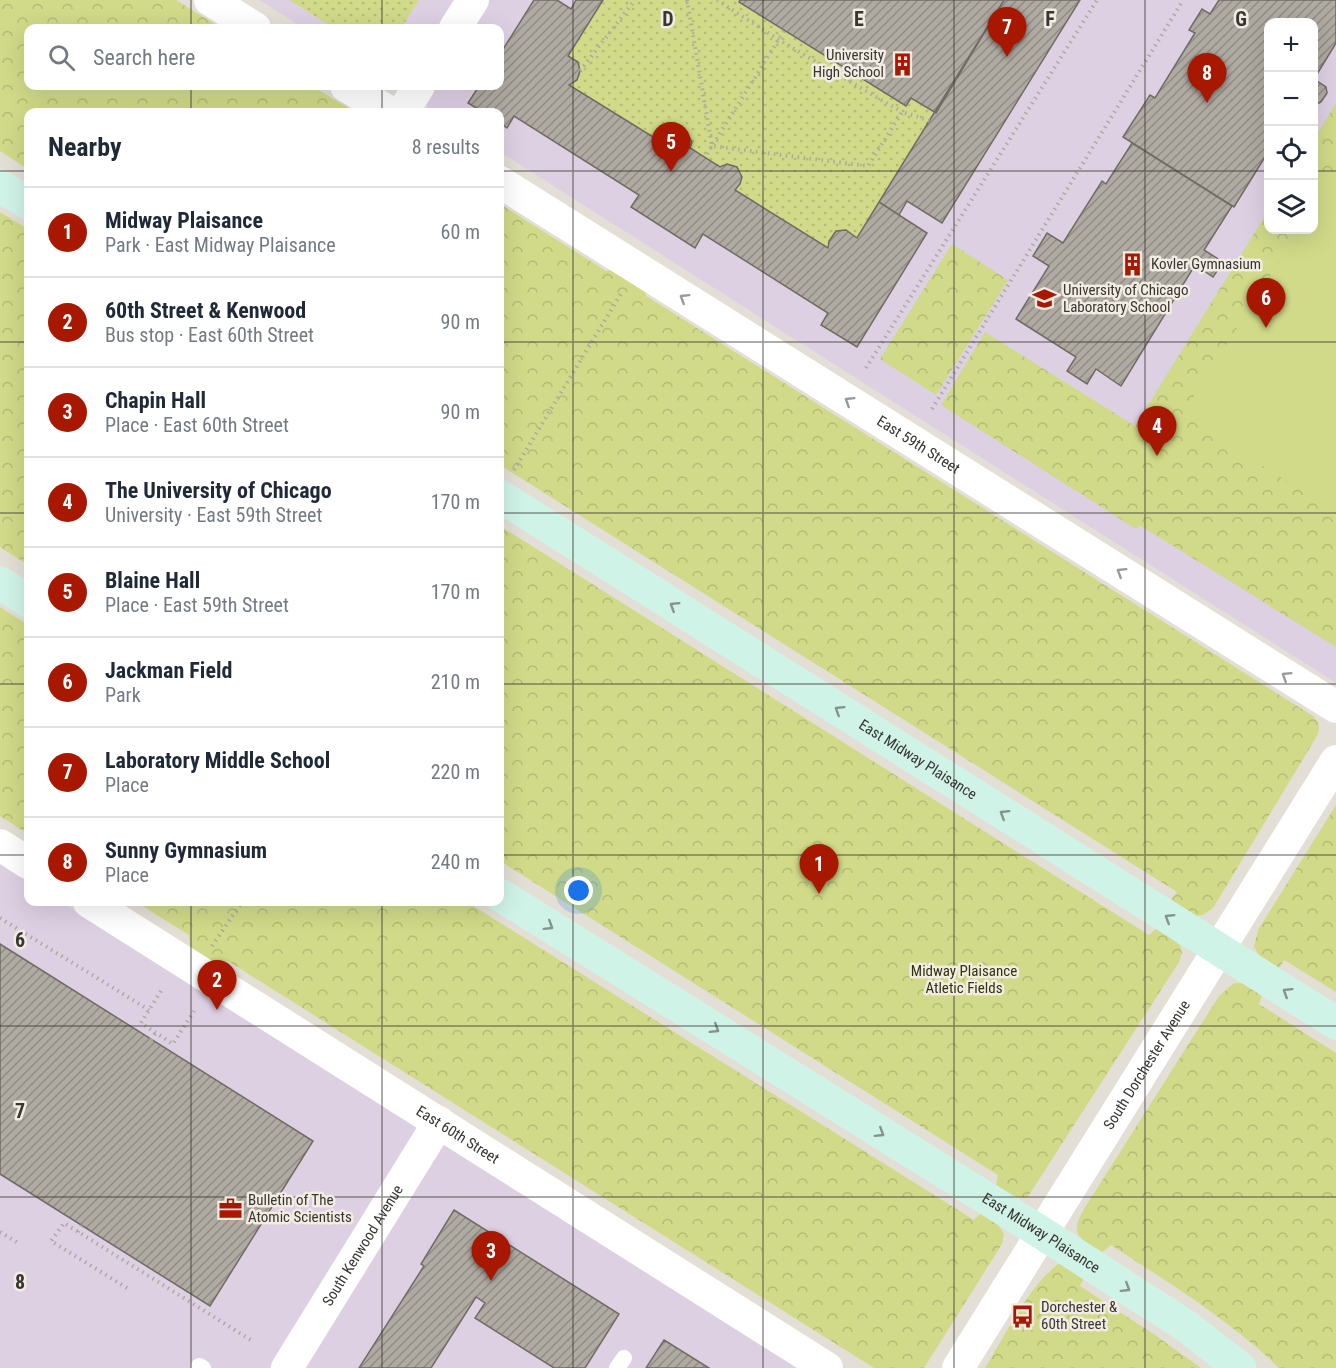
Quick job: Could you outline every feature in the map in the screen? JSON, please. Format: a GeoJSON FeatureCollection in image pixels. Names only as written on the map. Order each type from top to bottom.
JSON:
{"type":"FeatureCollection","features":[{"type":"Feature","properties":{"kind":"street"},"geometry":{"type":"LineString","coordinates":[[210,0],[249,24]]}},
{"type":"Feature","properties":{"kind":"street"},"geometry":{"type":"LineString","coordinates":[[458,24],[473,0]]}},
{"type":"Feature","properties":{"kind":"street"},"geometry":{"type":"LineString","coordinates":[[353,90],[382,108]]}},
{"type":"Feature","properties":{"kind":"street"},"geometry":{"type":"LineString","coordinates":[[405,108],[417,90]]}},
{"type":"Feature","properties":{"kind":"street","name":"East 59th Street"},"geometry":{"type":"LineString","coordinates":[[504,185],[1336,707]]}},
{"type":"Feature","properties":{"kind":"street"},"geometry":{"type":"LineString","coordinates":[[0,186],[24,201]]}},
{"type":"Feature","properties":{"kind":"street","name":"East Midway Plaisance"},"geometry":{"type":"LineString","coordinates":[[506,484],[1219,950],[1336,1023]]}},
{"type":"Feature","properties":{"kind":"street"},"geometry":{"type":"LineString","coordinates":[[0,583],[24,598]]}},
{"type":"Feature","properties":{"kind":"street","name":"South Dorchester Avenue"},"geometry":{"type":"LineString","coordinates":[[958,1368],[1336,761]]}},
{"type":"Feature","properties":{"kind":"street"},"geometry":{"type":"LineString","coordinates":[[0,845],[24,860]]}},
{"type":"Feature","properties":{"kind":"street","name":"East Midway Plaisance"},"geometry":{"type":"LineString","coordinates":[[504,897],[1042,1233],[1186,1326],[1240,1368]]}},
{"type":"Feature","properties":{"kind":"street","name":"East 60th Street"},"geometry":{"type":"LineString","coordinates":[[96,906],[827,1368]]}},
{"type":"Feature","properties":{"kind":"street","name":"South Kenwood Avenue"},"geometry":{"type":"LineString","coordinates":[[287,1368],[439,1122]]}},
{"type":"Feature","properties":{"kind":"path"},"geometry":{"type":"LineString","coordinates":[[580,71],[635,0]]}},
{"type":"Feature","properties":{"kind":"path"},"geometry":{"type":"LineString","coordinates":[[687,0],[712,146]]}},
{"type":"Feature","properties":{"kind":"path"},"geometry":{"type":"LineString","coordinates":[[717,0],[779,40],[902,112],[931,121]]}},
{"type":"Feature","properties":{"kind":"path"},"geometry":{"type":"LineString","coordinates":[[866,368],[1097,0]]}},
{"type":"Feature","properties":{"kind":"path"},"geometry":{"type":"LineString","coordinates":[[932,409],[1182,2]]}},
{"type":"Feature","properties":{"kind":"path"},"geometry":{"type":"LineString","coordinates":[[705,158],[784,31]]}},
{"type":"Feature","properties":{"kind":"path"},"geometry":{"type":"LineString","coordinates":[[712,146],[868,166],[902,112]]}},
{"type":"Feature","properties":{"kind":"path"},"geometry":{"type":"LineString","coordinates":[[506,484],[624,288]]}},
{"type":"Feature","properties":{"kind":"path"},"geometry":{"type":"LineString","coordinates":[[211,947],[239,906]]}},
{"type":"Feature","properties":{"kind":"path"},"geometry":{"type":"LineString","coordinates":[[0,918],[149,1010]]}},
{"type":"Feature","properties":{"kind":"path"},"geometry":{"type":"LineString","coordinates":[[161,991],[141,1023],[173,1044],[194,1011]]}},
{"type":"Feature","properties":{"kind":"path"},"geometry":{"type":"LineString","coordinates":[[151,1040],[156,1032]]}},
{"type":"Feature","properties":{"kind":"path"},"geometry":{"type":"LineString","coordinates":[[127,1288],[51,1241],[63,1223],[254,1342]]}},
{"type":"Feature","properties":{"kind":"path"},"geometry":{"type":"LineString","coordinates":[[78,1232],[82,1225]]}},
{"type":"Feature","properties":{"kind":"path"},"geometry":{"type":"LineString","coordinates":[[0,1232],[20,1244]]}},
{"type":"Feature","properties":{"kind":"shaded area","name":"University of Chicago Laboratory School"},"geometry":{"type":"Polygon","coordinates":[[[259,0],[1336,0],[1336,683],[504,155],[504,108],[430,108],[401,90],[504,90],[504,24],[298,24],[259,0]]]}},
{"type":"Feature","properties":{"kind":"shaded area"},"geometry":{"type":"Polygon","coordinates":[[[0,863],[24,878],[24,906],[67,906],[800,1368],[0,1368],[0,863]]]}},
{"type":"Feature","properties":{"kind":"green space"},"geometry":{"type":"Polygon","coordinates":[[[0,0],[176,0],[215,24],[24,24],[24,90],[319,90],[348,108],[24,108],[24,166],[0,151],[0,0]]]}},
{"type":"Feature","properties":{"kind":"green space"},"geometry":{"type":"Polygon","coordinates":[[[289,0],[419,0],[404,24],[328,24],[289,0]]]}},
{"type":"Feature","properties":{"kind":"green space"},"geometry":{"type":"Polygon","coordinates":[[[603,0],[740,0],[739,3],[906,105],[911,98],[936,113],[857,238],[846,230],[836,231],[829,241],[828,248],[735,190],[742,177],[737,167],[727,164],[720,167],[690,148],[691,142],[688,135],[676,131],[668,137],[666,145],[569,85],[577,80],[580,71],[578,62],[568,56],[603,0]]]}},
{"type":"Feature","properties":{"kind":"green space"},"geometry":{"type":"Polygon","coordinates":[[[1336,103],[1336,647],[1139,525],[1136,529],[941,405],[985,332],[1135,426],[1264,217],[1264,234],[1318,234],[1318,132],[1336,103]]]}},
{"type":"Feature","properties":{"kind":"green space"},"geometry":{"type":"Polygon","coordinates":[[[1336,171],[1336,512],[1182,415],[1296,234],[1318,234],[1318,200],[1336,171]]]}},
{"type":"Feature","properties":{"kind":"green space"},"geometry":{"type":"Polygon","coordinates":[[[504,207],[606,271],[616,268],[644,286],[646,296],[1313,716],[1319,725],[1317,736],[1213,908],[1203,915],[1196,916],[1171,900],[1177,892],[504,468],[504,207]]]}},
{"type":"Feature","properties":{"kind":"green space"},"geometry":{"type":"Polygon","coordinates":[[[0,212],[24,227],[24,562],[0,547],[0,212]]]}},
{"type":"Feature","properties":{"kind":"green space"},"geometry":{"type":"Polygon","coordinates":[[[952,244],[1008,280],[936,395],[880,359],[952,244]]]}},
{"type":"Feature","properties":{"kind":"green space","name":"Midway Plaisance Atletic Fields"},"geometry":{"type":"Polygon","coordinates":[[[504,529],[1149,935],[1157,928],[1180,945],[1182,953],[1179,962],[1027,1198],[1013,1196],[996,1185],[998,1175],[504,864],[504,529]]]}},
{"type":"Feature","properties":{"kind":"green space"},"geometry":{"type":"Polygon","coordinates":[[[0,607],[24,622],[24,831],[0,816],[0,607]]]}},
{"type":"Feature","properties":{"kind":"green space"},"geometry":{"type":"Polygon","coordinates":[[[1336,805],[1336,992],[1284,960],[1279,968],[1259,955],[1254,947],[1258,930],[1336,805]]]}},
{"type":"Feature","properties":{"kind":"green space"},"geometry":{"type":"Polygon","coordinates":[[[142,906],[473,906],[974,1220],[981,1213],[997,1223],[1004,1234],[1002,1244],[924,1368],[874,1368],[228,961],[217,964],[190,947],[189,935],[142,906]]]}},
{"type":"Feature","properties":{"kind":"green space"},"geometry":{"type":"Polygon","coordinates":[[[1234,983],[1243,983],[1262,995],[1259,1004],[1336,1053],[1336,1368],[1279,1368],[1220,1318],[1177,1288],[1111,1245],[1101,1253],[1082,1239],[1077,1230],[1084,1209],[1219,996],[1234,983]]]}},
{"type":"Feature","properties":{"kind":"green space"},"geometry":{"type":"Polygon","coordinates":[[[1058,1264],[1066,1265],[1084,1278],[1080,1286],[1201,1368],[985,1368],[1027,1298],[1058,1264]]]}},
{"type":"Feature","properties":{"kind":"building"},"geometry":{"type":"Polygon","coordinates":[[[534,0],[557,0],[571,9],[576,0],[603,0],[568,56],[578,62],[580,71],[577,80],[569,85],[666,145],[668,137],[676,131],[688,135],[692,142],[690,148],[720,167],[727,164],[737,167],[742,177],[735,190],[828,248],[829,241],[836,231],[846,230],[857,238],[879,202],[927,233],[857,347],[821,325],[828,313],[703,234],[695,248],[631,207],[639,195],[514,116],[507,128],[504,126],[504,108],[476,108],[468,103],[476,90],[504,90],[504,48],[534,0]]]}},
{"type":"Feature","properties":{"kind":"building","name":"University High School"},"geometry":{"type":"Polygon","coordinates":[[[740,0],[1004,0],[936,113],[911,98],[906,106],[739,2],[740,0]]]}},
{"type":"Feature","properties":{"kind":"building"},"geometry":{"type":"Polygon","coordinates":[[[1004,0],[1080,0],[942,223],[907,201],[899,215],[879,202],[1004,0]]]}},
{"type":"Feature","properties":{"kind":"building"},"geometry":{"type":"Polygon","coordinates":[[[1219,0],[1336,0],[1336,43],[1318,72],[1318,18],[1264,18],[1264,158],[1234,207],[1123,137],[1150,95],[1155,98],[1195,33],[1189,30],[1202,9],[1210,14],[1219,0]]]}},
{"type":"Feature","properties":{"kind":"building"},"geometry":{"type":"Polygon","coordinates":[[[1318,82],[1326,87],[1327,93],[1318,104],[1318,82]]]}},
{"type":"Feature","properties":{"kind":"building","name":"Kovler Gymnasium"},"geometry":{"type":"Polygon","coordinates":[[[1132,143],[1232,206],[1204,250],[1223,262],[1213,277],[1195,265],[1121,386],[1096,369],[1087,384],[1067,371],[1076,357],[1016,319],[1049,266],[1033,256],[1047,233],[1063,243],[1102,181],[1106,184],[1132,143]]]}},
{"type":"Feature","properties":{"kind":"building"},"geometry":{"type":"Polygon","coordinates":[[[0,944],[313,1141],[210,1306],[0,1174],[0,944]]]}},
{"type":"Feature","properties":{"kind":"building"},"geometry":{"type":"Polygon","coordinates":[[[454,1210],[619,1314],[585,1368],[554,1368],[475,1318],[485,1303],[476,1297],[431,1368],[359,1368],[424,1266],[421,1264],[454,1210]]]}},
{"type":"Feature","properties":{"kind":"building"},"geometry":{"type":"Polygon","coordinates":[[[664,1340],[709,1368],[646,1368],[664,1340]]]}},
{"type":"Feature","properties":{"kind":"place","name":"Laboratory Middle School"},"geometry":{"type":"Point","coordinates":[1007,57]}},
{"type":"Feature","properties":{"kind":"place","name":"University High School"},"geometry":{"type":"Point","coordinates":[902,64]}},
{"type":"Feature","properties":{"kind":"place","name":"Sunny Gymnasium"},"geometry":{"type":"Point","coordinates":[1207,103]}},
{"type":"Feature","properties":{"kind":"place","name":"Blaine Hall"},"geometry":{"type":"Point","coordinates":[671,172]}},
{"type":"Feature","properties":{"kind":"place","name":"Kovler Gymnasium"},"geometry":{"type":"Point","coordinates":[1133,264]}},
{"type":"Feature","properties":{"kind":"place","name":"University of Chicago Laboratory School"},"geometry":{"type":"Point","coordinates":[1045,299]}},
{"type":"Feature","properties":{"kind":"place","name":"Jackman Field"},"geometry":{"type":"Point","coordinates":[1266,328]}},
{"type":"Feature","properties":{"kind":"place","name":"The University of Chicago"},"geometry":{"type":"Point","coordinates":[1157,456]}},
{"type":"Feature","properties":{"kind":"place","name":"Midway Plaisance"},"geometry":{"type":"Point","coordinates":[819,894]}},
{"type":"Feature","properties":{"kind":"place","name":"60th Street & Kenwood"},"geometry":{"type":"Point","coordinates":[217,1010]}},
{"type":"Feature","properties":{"kind":"place","name":"Bulletin of The Atomic Scientists"},"geometry":{"type":"Point","coordinates":[230,1209]}},
{"type":"Feature","properties":{"kind":"place","name":"Chapin Hall"},"geometry":{"type":"Point","coordinates":[491,1281]}},
{"type":"Feature","properties":{"kind":"place","name":"Dorchester & 60th Street"},"geometry":{"type":"Point","coordinates":[1023,1316]}}]}
